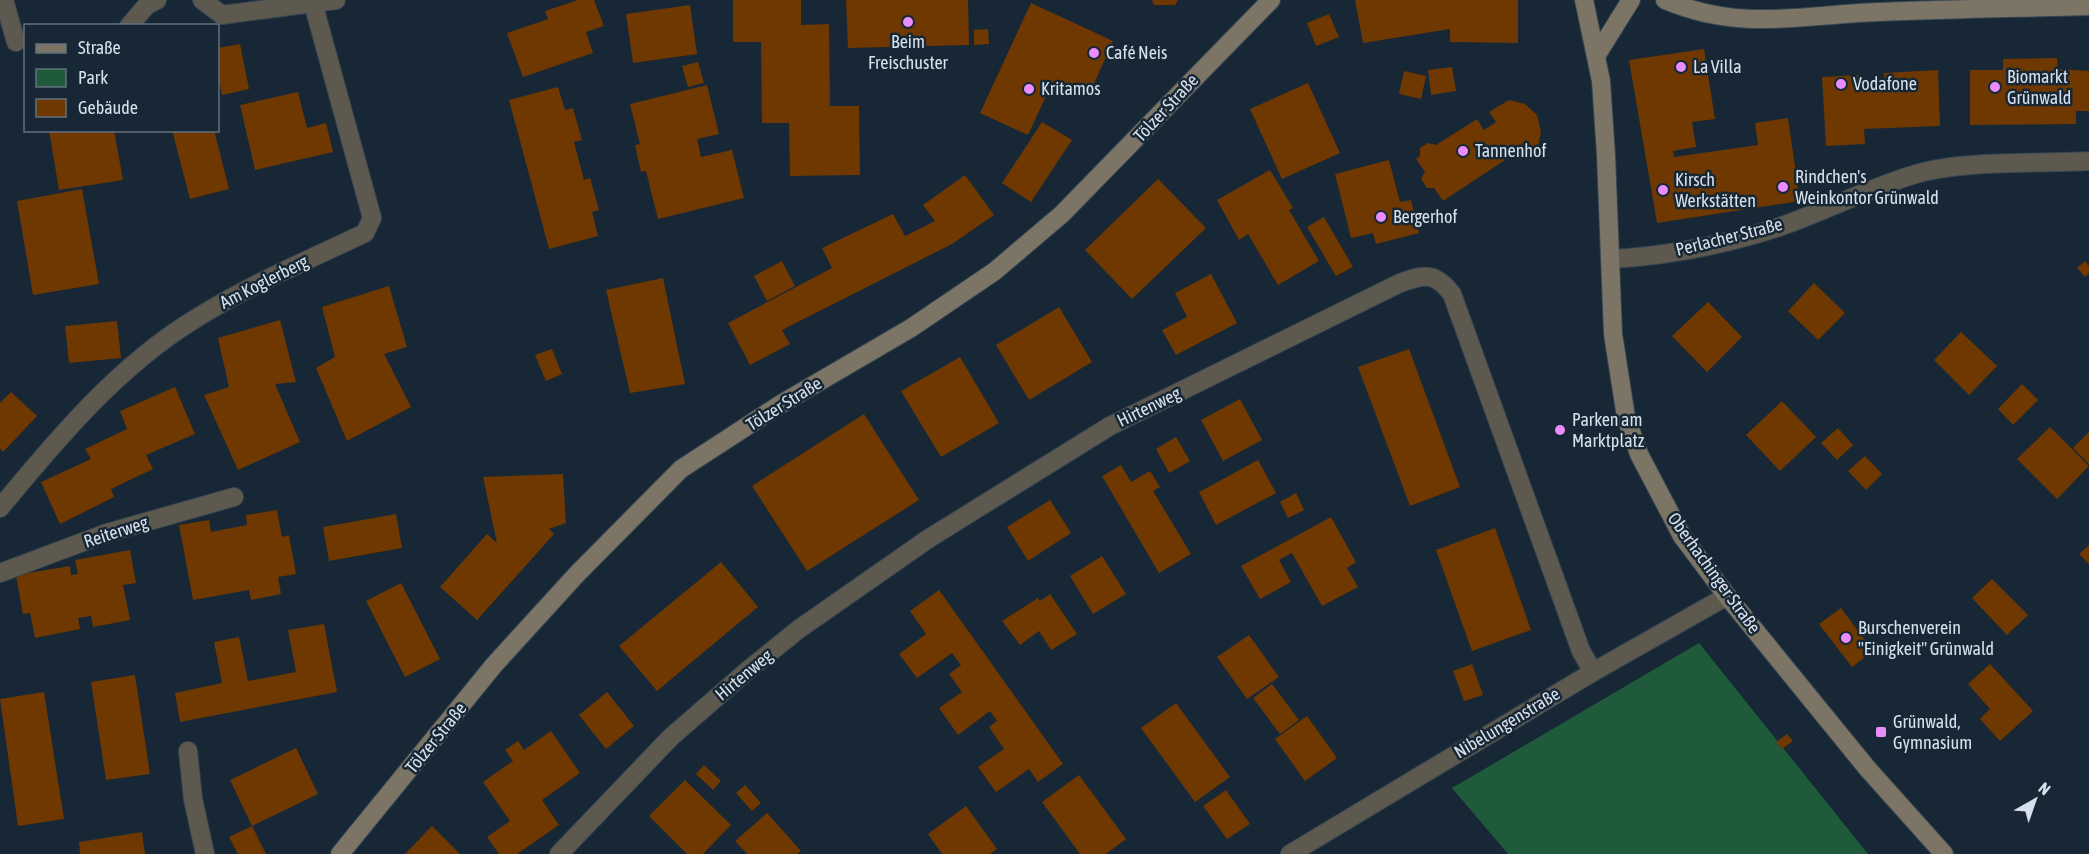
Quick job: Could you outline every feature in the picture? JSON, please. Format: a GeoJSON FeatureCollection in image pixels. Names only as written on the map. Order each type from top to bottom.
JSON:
{"type":"FeatureCollection","features":[{"type":"Feature","properties":{"kind":"main road","name":"Tölzer Straße"},"geometry":{"type":"LineString","coordinates":[[340,854],[494,665],[577,574],[681,469],[781,404],[911,328],[995,271],[1078,198],[1271,0]]}},
{"type":"Feature","properties":{"kind":"main road","name":"Oberhachinger Straße"},"geometry":{"type":"LineString","coordinates":[[1584,0],[1596,56],[1606,155],[1613,334],[1618,378],[1626,417],[1639,454],[1682,537],[1727,596],[1937,852]]}},
{"type":"Feature","properties":{"kind":"main road"},"geometry":{"type":"LineString","coordinates":[[1596,56],[1631,0]]}},
{"type":"Feature","properties":{"kind":"main road"},"geometry":{"type":"LineString","coordinates":[[1665,0],[1721,18],[1748,20],[1878,12],[2089,6]]}},
{"type":"Feature","properties":{"kind":"street"},"geometry":{"type":"LineString","coordinates":[[4,0],[14,43]]}},
{"type":"Feature","properties":{"kind":"street"},"geometry":{"type":"LineString","coordinates":[[131,24],[147,5],[157,0]]}},
{"type":"Feature","properties":{"kind":"street"},"geometry":{"type":"LineString","coordinates":[[202,0],[222,15],[336,0]]}},
{"type":"Feature","properties":{"kind":"street","name":"Am Koglerberg"},"geometry":{"type":"LineString","coordinates":[[0,508],[93,403],[148,352],[193,320],[251,287],[365,233],[372,218],[313,3]]}},
{"type":"Feature","properties":{"kind":"street","name":"Perlacher Straße"},"geometry":{"type":"LineString","coordinates":[[1611,259],[1644,257],[1707,246],[1767,230],[1918,173],[1959,167],[2089,161]]}},
{"type":"Feature","properties":{"kind":"street","name":"Hirtenweg"},"geometry":{"type":"LineString","coordinates":[[560,854],[671,737],[747,671],[800,630],[928,539],[1110,426],[1400,283],[1422,275],[1441,280],[1452,294],[1581,651],[1593,672]]}},
{"type":"Feature","properties":{"kind":"street","name":"Reiterweg"},"geometry":{"type":"LineString","coordinates":[[0,573],[107,533],[234,497]]}},
{"type":"Feature","properties":{"kind":"street","name":"Nibelungenstraße"},"geometry":{"type":"LineString","coordinates":[[1290,854],[1593,672],[1727,596]]}},
{"type":"Feature","properties":{"kind":"street"},"geometry":{"type":"LineString","coordinates":[[188,751],[193,799],[205,854]]}},
{"type":"Feature","properties":{"kind":"green space"},"geometry":{"type":"Polygon","coordinates":[[[1699,643],[1868,854],[1508,854],[1452,788],[1699,643]]]}},
{"type":"Feature","properties":{"kind":"building"},"geometry":{"type":"Polygon","coordinates":[[[578,0],[594,0],[604,26],[586,32],[593,53],[523,77],[507,33],[548,19],[545,11],[578,0]]]}},
{"type":"Feature","properties":{"kind":"building"},"geometry":{"type":"Polygon","coordinates":[[[733,0],[801,0],[801,25],[829,24],[830,106],[859,106],[860,175],[790,176],[789,123],[762,123],[761,42],[733,42],[733,0]]]}},
{"type":"Feature","properties":{"kind":"building","name":"Beim Freischuster"},"geometry":{"type":"Polygon","coordinates":[[[846,0],[968,0],[969,45],[848,48],[846,0]]]}},
{"type":"Feature","properties":{"kind":"building"},"geometry":{"type":"Polygon","coordinates":[[[1152,0],[1178,0],[1175,5],[1154,5],[1152,0]]]}},
{"type":"Feature","properties":{"kind":"building"},"geometry":{"type":"Polygon","coordinates":[[[1355,0],[1518,0],[1518,43],[1450,42],[1450,29],[1363,43],[1355,0]]]}},
{"type":"Feature","properties":{"kind":"building"},"geometry":{"type":"Polygon","coordinates":[[[1031,3],[1113,41],[1088,97],[1053,81],[1028,135],[980,113],[1031,3]]]}},
{"type":"Feature","properties":{"kind":"building"},"geometry":{"type":"Polygon","coordinates":[[[690,5],[697,54],[633,63],[626,14],[690,5]]]}},
{"type":"Feature","properties":{"kind":"building"},"geometry":{"type":"Polygon","coordinates":[[[1329,14],[1339,37],[1316,46],[1307,23],[1329,14]]]}},
{"type":"Feature","properties":{"kind":"building"},"geometry":{"type":"Polygon","coordinates":[[[988,29],[989,44],[974,45],[974,30],[988,29]]]}},
{"type":"Feature","properties":{"kind":"building"},"geometry":{"type":"Polygon","coordinates":[[[240,44],[249,89],[222,95],[219,79],[219,48],[240,44]]]}},
{"type":"Feature","properties":{"kind":"building"},"geometry":{"type":"Polygon","coordinates":[[[1704,49],[1715,119],[1692,122],[1696,147],[1673,151],[1674,157],[1758,145],[1755,123],[1788,118],[1800,201],[1657,223],[1629,60],[1704,49]]]}},
{"type":"Feature","properties":{"kind":"building"},"geometry":{"type":"Polygon","coordinates":[[[2057,58],[2058,69],[2089,71],[2089,111],[2076,111],[2076,124],[1970,125],[1970,70],[2003,70],[2003,59],[2057,58]]]}},
{"type":"Feature","properties":{"kind":"building"},"geometry":{"type":"Polygon","coordinates":[[[698,62],[704,83],[688,87],[682,66],[698,62]]]}},
{"type":"Feature","properties":{"kind":"building"},"geometry":{"type":"Polygon","coordinates":[[[1452,67],[1456,91],[1431,95],[1428,70],[1452,67]]]}},
{"type":"Feature","properties":{"kind":"building"},"geometry":{"type":"Polygon","coordinates":[[[1938,70],[1940,126],[1864,129],[1865,144],[1826,146],[1822,77],[1862,75],[1862,86],[1885,85],[1884,73],[1938,70]]]}},
{"type":"Feature","properties":{"kind":"building"},"geometry":{"type":"Polygon","coordinates":[[[1404,71],[1426,76],[1421,99],[1399,94],[1404,71]]]}},
{"type":"Feature","properties":{"kind":"building"},"geometry":{"type":"Polygon","coordinates":[[[1308,83],[1340,153],[1282,179],[1250,109],[1308,83]]]}},
{"type":"Feature","properties":{"kind":"building"},"geometry":{"type":"Polygon","coordinates":[[[707,85],[719,134],[697,139],[701,157],[732,150],[744,198],[658,219],[646,171],[641,172],[635,145],[640,144],[630,104],[707,85]]]}},
{"type":"Feature","properties":{"kind":"building"},"geometry":{"type":"Polygon","coordinates":[[[558,87],[565,110],[573,108],[582,140],[574,142],[584,180],[590,178],[599,210],[592,212],[598,236],[549,249],[509,100],[558,87]]]}},
{"type":"Feature","properties":{"kind":"building"},"geometry":{"type":"Polygon","coordinates":[[[298,92],[307,128],[326,123],[333,152],[255,170],[240,105],[298,92]]]}},
{"type":"Feature","properties":{"kind":"building","name":"Tannenhof"},"geometry":{"type":"Polygon","coordinates":[[[1509,100],[1525,104],[1537,115],[1541,131],[1538,147],[1519,159],[1512,147],[1501,154],[1505,160],[1443,201],[1434,188],[1427,188],[1421,179],[1425,172],[1416,159],[1420,156],[1420,148],[1428,143],[1436,145],[1477,119],[1484,130],[1496,122],[1489,112],[1509,100]]]}},
{"type":"Feature","properties":{"kind":"building"},"geometry":{"type":"Polygon","coordinates":[[[1042,122],[1072,140],[1031,202],[1002,183],[1042,122]]]}},
{"type":"Feature","properties":{"kind":"building"},"geometry":{"type":"Polygon","coordinates":[[[49,132],[114,132],[123,180],[59,190],[49,132]]]}},
{"type":"Feature","properties":{"kind":"building"},"geometry":{"type":"Polygon","coordinates":[[[173,132],[215,132],[229,189],[190,199],[173,132]]]}},
{"type":"Feature","properties":{"kind":"building","name":"Bergerhof"},"geometry":{"type":"Polygon","coordinates":[[[1389,160],[1400,202],[1411,200],[1419,233],[1376,244],[1373,233],[1351,238],[1335,174],[1389,160]]]}},
{"type":"Feature","properties":{"kind":"building"},"geometry":{"type":"Polygon","coordinates":[[[1270,170],[1293,208],[1289,210],[1319,261],[1278,285],[1248,234],[1239,240],[1217,200],[1270,170]]]}},
{"type":"Feature","properties":{"kind":"building"},"geometry":{"type":"Polygon","coordinates":[[[965,175],[994,215],[952,244],[782,330],[790,344],[750,365],[728,323],[832,268],[822,248],[893,214],[905,236],[935,221],[923,205],[965,175]]]}},
{"type":"Feature","properties":{"kind":"building"},"geometry":{"type":"Polygon","coordinates":[[[1158,179],[1206,228],[1132,299],[1085,250],[1158,179]]]}},
{"type":"Feature","properties":{"kind":"building"},"geometry":{"type":"Polygon","coordinates":[[[82,189],[99,284],[33,295],[17,201],[82,189]]]}},
{"type":"Feature","properties":{"kind":"building"},"geometry":{"type":"Polygon","coordinates":[[[1324,217],[1353,267],[1336,276],[1307,227],[1324,217]]]}},
{"type":"Feature","properties":{"kind":"building"},"geometry":{"type":"Polygon","coordinates":[[[782,261],[795,286],[767,301],[754,276],[782,261]]]}},
{"type":"Feature","properties":{"kind":"building"},"geometry":{"type":"Polygon","coordinates":[[[2085,261],[2089,266],[2089,273],[2085,277],[2077,268],[2085,261]]]}},
{"type":"Feature","properties":{"kind":"building"},"geometry":{"type":"Polygon","coordinates":[[[1211,274],[1237,323],[1176,355],[1162,330],[1187,317],[1175,293],[1211,274]]]}},
{"type":"Feature","properties":{"kind":"building"},"geometry":{"type":"Polygon","coordinates":[[[663,278],[685,384],[630,393],[606,290],[663,278]]]}},
{"type":"Feature","properties":{"kind":"building"},"geometry":{"type":"Polygon","coordinates":[[[1814,283],[1845,313],[1818,340],[1788,311],[1814,283]]]}},
{"type":"Feature","properties":{"kind":"building"},"geometry":{"type":"Polygon","coordinates":[[[389,286],[407,347],[384,354],[411,407],[347,441],[316,368],[335,357],[322,307],[389,286]]]}},
{"type":"Feature","properties":{"kind":"building"},"geometry":{"type":"Polygon","coordinates":[[[1708,302],[1742,337],[1707,372],[1672,336],[1708,302]]]}},
{"type":"Feature","properties":{"kind":"building"},"geometry":{"type":"Polygon","coordinates":[[[1059,307],[1092,362],[1029,400],[996,345],[1059,307]]]}},
{"type":"Feature","properties":{"kind":"building"},"geometry":{"type":"Polygon","coordinates":[[[280,320],[296,382],[275,384],[300,442],[238,470],[204,395],[229,387],[218,338],[280,320]]]}},
{"type":"Feature","properties":{"kind":"building"},"geometry":{"type":"Polygon","coordinates":[[[117,321],[121,358],[69,363],[65,326],[117,321]]]}},
{"type":"Feature","properties":{"kind":"building"},"geometry":{"type":"Polygon","coordinates":[[[1961,332],[1997,366],[1969,395],[1934,360],[1961,332]]]}},
{"type":"Feature","properties":{"kind":"building"},"geometry":{"type":"Polygon","coordinates":[[[552,349],[562,374],[546,381],[535,355],[552,349]]]}},
{"type":"Feature","properties":{"kind":"building"},"geometry":{"type":"Polygon","coordinates":[[[1409,349],[1460,487],[1410,506],[1358,367],[1409,349]]]}},
{"type":"Feature","properties":{"kind":"building"},"geometry":{"type":"Polygon","coordinates":[[[960,357],[999,423],[941,457],[901,391],[960,357]]]}},
{"type":"Feature","properties":{"kind":"building"},"geometry":{"type":"Polygon","coordinates":[[[2022,384],[2038,400],[2013,425],[1998,409],[2022,384]]]}},
{"type":"Feature","properties":{"kind":"building"},"geometry":{"type":"Polygon","coordinates":[[[175,387],[195,434],[146,455],[153,469],[111,489],[114,497],[60,524],[41,482],[91,459],[85,449],[127,429],[120,411],[175,387]]]}},
{"type":"Feature","properties":{"kind":"building"},"geometry":{"type":"Polygon","coordinates":[[[11,392],[37,416],[3,452],[0,448],[0,403],[11,392]]]}},
{"type":"Feature","properties":{"kind":"building"},"geometry":{"type":"Polygon","coordinates":[[[1240,399],[1262,440],[1223,461],[1201,420],[1240,399]]]}},
{"type":"Feature","properties":{"kind":"building"},"geometry":{"type":"Polygon","coordinates":[[[1782,401],[1816,437],[1780,471],[1746,435],[1782,401]]]}},
{"type":"Feature","properties":{"kind":"building"},"geometry":{"type":"Polygon","coordinates":[[[864,414],[919,500],[807,571],[752,486],[864,414]]]}},
{"type":"Feature","properties":{"kind":"building"},"geometry":{"type":"Polygon","coordinates":[[[2050,427],[2089,466],[2057,499],[2017,459],[2050,427]]]}},
{"type":"Feature","properties":{"kind":"building"},"geometry":{"type":"Polygon","coordinates":[[[1838,428],[1853,445],[1837,460],[1821,443],[1838,428]]]}},
{"type":"Feature","properties":{"kind":"building"},"geometry":{"type":"Polygon","coordinates":[[[2089,432],[2089,464],[2073,448],[2089,432]]]}},
{"type":"Feature","properties":{"kind":"building"},"geometry":{"type":"Polygon","coordinates":[[[1176,437],[1190,461],[1169,473],[1156,449],[1176,437]]]}},
{"type":"Feature","properties":{"kind":"building"},"geometry":{"type":"Polygon","coordinates":[[[1865,456],[1882,474],[1866,490],[1848,471],[1865,456]]]}},
{"type":"Feature","properties":{"kind":"building"},"geometry":{"type":"Polygon","coordinates":[[[1258,460],[1276,493],[1216,525],[1199,492],[1258,460]]]}},
{"type":"Feature","properties":{"kind":"building"},"geometry":{"type":"Polygon","coordinates":[[[1121,465],[1131,482],[1150,471],[1160,487],[1153,491],[1191,554],[1159,573],[1102,476],[1121,465]]]}},
{"type":"Feature","properties":{"kind":"building"},"geometry":{"type":"Polygon","coordinates":[[[563,474],[566,523],[549,529],[554,534],[477,620],[440,587],[487,534],[497,543],[483,477],[563,474]]]}},
{"type":"Feature","properties":{"kind":"building"},"geometry":{"type":"Polygon","coordinates":[[[1296,493],[1304,510],[1288,518],[1280,502],[1296,493]]]}},
{"type":"Feature","properties":{"kind":"building"},"geometry":{"type":"Polygon","coordinates":[[[1050,500],[1071,533],[1028,561],[1007,527],[1050,500]]]}},
{"type":"Feature","properties":{"kind":"building"},"geometry":{"type":"Polygon","coordinates":[[[277,510],[282,537],[289,535],[296,574],[278,577],[281,594],[251,600],[249,590],[193,600],[179,525],[209,520],[211,532],[247,525],[246,515],[277,510]]]}},
{"type":"Feature","properties":{"kind":"building"},"geometry":{"type":"Polygon","coordinates":[[[396,514],[402,548],[329,561],[323,527],[396,514]]]}},
{"type":"Feature","properties":{"kind":"building"},"geometry":{"type":"Polygon","coordinates":[[[1331,517],[1356,562],[1347,568],[1358,587],[1322,606],[1292,553],[1279,560],[1291,582],[1260,599],[1241,566],[1331,517]]]}},
{"type":"Feature","properties":{"kind":"building"},"geometry":{"type":"Polygon","coordinates":[[[1495,528],[1531,630],[1472,651],[1436,550],[1495,528]]]}},
{"type":"Feature","properties":{"kind":"building"},"geometry":{"type":"Polygon","coordinates":[[[2089,545],[2089,564],[2079,554],[2089,545]]]}},
{"type":"Feature","properties":{"kind":"building"},"geometry":{"type":"Polygon","coordinates":[[[130,550],[136,583],[123,585],[130,620],[93,627],[91,616],[78,618],[80,629],[35,638],[30,613],[23,614],[16,575],[70,566],[71,575],[78,574],[75,560],[130,550]]]}},
{"type":"Feature","properties":{"kind":"building"},"geometry":{"type":"Polygon","coordinates":[[[1102,556],[1126,594],[1093,614],[1070,576],[1102,556]]]}},
{"type":"Feature","properties":{"kind":"building"},"geometry":{"type":"Polygon","coordinates":[[[721,562],[758,607],[657,691],[619,646],[721,562]]]}},
{"type":"Feature","properties":{"kind":"building"},"geometry":{"type":"Polygon","coordinates":[[[1992,579],[2028,615],[2007,635],[1972,598],[1992,579]]]}},
{"type":"Feature","properties":{"kind":"building"},"geometry":{"type":"Polygon","coordinates":[[[401,583],[440,659],[405,677],[366,601],[401,583]]]}},
{"type":"Feature","properties":{"kind":"building"},"geometry":{"type":"Polygon","coordinates":[[[939,590],[1063,764],[1038,782],[1029,769],[996,792],[978,767],[1004,749],[989,727],[997,721],[990,711],[958,735],[939,708],[962,692],[949,674],[961,665],[952,653],[917,678],[899,654],[926,634],[910,611],[939,590]]]}},
{"type":"Feature","properties":{"kind":"building"},"geometry":{"type":"Polygon","coordinates":[[[1050,594],[1077,634],[1051,650],[1039,631],[1020,645],[1002,621],[1038,598],[1040,601],[1050,594]]]}},
{"type":"Feature","properties":{"kind":"building","name":"Burschenverein \"Einigkeit\" Grünwald"},"geometry":{"type":"Polygon","coordinates":[[[1841,608],[1873,651],[1852,667],[1819,624],[1841,608]]]}},
{"type":"Feature","properties":{"kind":"building"},"geometry":{"type":"Polygon","coordinates":[[[324,624],[337,692],[180,722],[175,693],[222,683],[214,642],[239,637],[248,681],[296,672],[288,630],[324,624]]]}},
{"type":"Feature","properties":{"kind":"building"},"geometry":{"type":"Polygon","coordinates":[[[1249,635],[1279,677],[1247,699],[1217,657],[1249,635]]]}},
{"type":"Feature","properties":{"kind":"building"},"geometry":{"type":"Polygon","coordinates":[[[1472,664],[1483,695],[1464,701],[1453,671],[1472,664]]]}},
{"type":"Feature","properties":{"kind":"building"},"geometry":{"type":"Polygon","coordinates":[[[1990,664],[2033,711],[2000,741],[1980,719],[1990,709],[1968,684],[1990,664]]]}},
{"type":"Feature","properties":{"kind":"building"},"geometry":{"type":"Polygon","coordinates":[[[135,675],[150,774],[106,780],[91,682],[135,675]]]}},
{"type":"Feature","properties":{"kind":"building"},"geometry":{"type":"Polygon","coordinates":[[[1272,684],[1299,720],[1280,734],[1253,698],[1272,684]]]}},
{"type":"Feature","properties":{"kind":"building"},"geometry":{"type":"Polygon","coordinates":[[[44,692],[64,819],[18,826],[0,699],[44,692]]]}},
{"type":"Feature","properties":{"kind":"building"},"geometry":{"type":"Polygon","coordinates":[[[607,692],[634,726],[606,749],[579,715],[607,692]]]}},
{"type":"Feature","properties":{"kind":"building"},"geometry":{"type":"Polygon","coordinates":[[[1176,703],[1230,777],[1195,802],[1141,728],[1176,703]]]}},
{"type":"Feature","properties":{"kind":"building"},"geometry":{"type":"Polygon","coordinates":[[[1307,716],[1337,758],[1305,781],[1275,739],[1307,716]]]}},
{"type":"Feature","properties":{"kind":"building"},"geometry":{"type":"Polygon","coordinates":[[[551,731],[580,773],[542,800],[559,825],[517,854],[499,854],[487,837],[510,821],[483,782],[513,761],[505,750],[518,741],[524,750],[551,731]]]}},
{"type":"Feature","properties":{"kind":"building"},"geometry":{"type":"Polygon","coordinates":[[[1787,734],[1793,741],[1782,749],[1776,742],[1787,734]]]}},
{"type":"Feature","properties":{"kind":"building"},"geometry":{"type":"Polygon","coordinates":[[[296,748],[318,794],[252,826],[230,780],[296,748]]]}},
{"type":"Feature","properties":{"kind":"building"},"geometry":{"type":"Polygon","coordinates":[[[704,765],[721,781],[713,790],[696,774],[704,765]]]}},
{"type":"Feature","properties":{"kind":"building"},"geometry":{"type":"Polygon","coordinates":[[[1079,775],[1126,839],[1106,854],[1080,854],[1042,802],[1079,775]]]}},
{"type":"Feature","properties":{"kind":"building"},"geometry":{"type":"Polygon","coordinates":[[[685,780],[731,825],[703,854],[687,854],[649,816],[685,780]]]}},
{"type":"Feature","properties":{"kind":"building"},"geometry":{"type":"Polygon","coordinates":[[[745,785],[761,803],[752,811],[736,793],[745,785]]]}},
{"type":"Feature","properties":{"kind":"building"},"geometry":{"type":"Polygon","coordinates":[[[1226,790],[1250,824],[1227,839],[1203,806],[1226,790]]]}},
{"type":"Feature","properties":{"kind":"building"},"geometry":{"type":"Polygon","coordinates":[[[966,806],[997,849],[990,854],[942,854],[928,834],[966,806]]]}},
{"type":"Feature","properties":{"kind":"building"},"geometry":{"type":"Polygon","coordinates":[[[767,813],[801,851],[797,854],[747,854],[735,841],[767,813]]]}},
{"type":"Feature","properties":{"kind":"building"},"geometry":{"type":"Polygon","coordinates":[[[252,826],[266,854],[238,854],[229,837],[252,826]]]}},
{"type":"Feature","properties":{"kind":"building"},"geometry":{"type":"Polygon","coordinates":[[[432,826],[460,854],[405,854],[432,826]]]}},
{"type":"Feature","properties":{"kind":"building"},"geometry":{"type":"Polygon","coordinates":[[[142,832],[145,854],[80,854],[79,842],[142,832]]]}},
{"type":"Feature","properties":{"kind":"place","name":"Beim Freischuster"},"geometry":{"type":"Point","coordinates":[908,22]}},
{"type":"Feature","properties":{"kind":"place","name":"Café Neis"},"geometry":{"type":"Point","coordinates":[1094,53]}},
{"type":"Feature","properties":{"kind":"place","name":"La Villa"},"geometry":{"type":"Point","coordinates":[1681,67]}},
{"type":"Feature","properties":{"kind":"place","name":"Vodafone"},"geometry":{"type":"Point","coordinates":[1841,84]}},
{"type":"Feature","properties":{"kind":"place","name":"Biomarkt Grünwald"},"geometry":{"type":"Point","coordinates":[1995,87]}},
{"type":"Feature","properties":{"kind":"place","name":"Kritamos"},"geometry":{"type":"Point","coordinates":[1029,89]}},
{"type":"Feature","properties":{"kind":"place","name":"Tannenhof"},"geometry":{"type":"Point","coordinates":[1463,151]}},
{"type":"Feature","properties":{"kind":"place","name":"Rindchen's Weinkontor Grünwald"},"geometry":{"type":"Point","coordinates":[1783,187]}},
{"type":"Feature","properties":{"kind":"place","name":"Kirsch Werkstätten"},"geometry":{"type":"Point","coordinates":[1663,190]}},
{"type":"Feature","properties":{"kind":"place","name":"Bergerhof"},"geometry":{"type":"Point","coordinates":[1381,217]}},
{"type":"Feature","properties":{"kind":"place","name":"Parken am Marktplatz"},"geometry":{"type":"Point","coordinates":[1560,430]}},
{"type":"Feature","properties":{"kind":"place","name":"Burschenverein \"Einigkeit\" Grünwald"},"geometry":{"type":"Point","coordinates":[1846,638]}},
{"type":"Feature","properties":{"kind":"place","name":"Grünwald, Gymnasium"},"geometry":{"type":"Point","coordinates":[1881,732]}}]}
